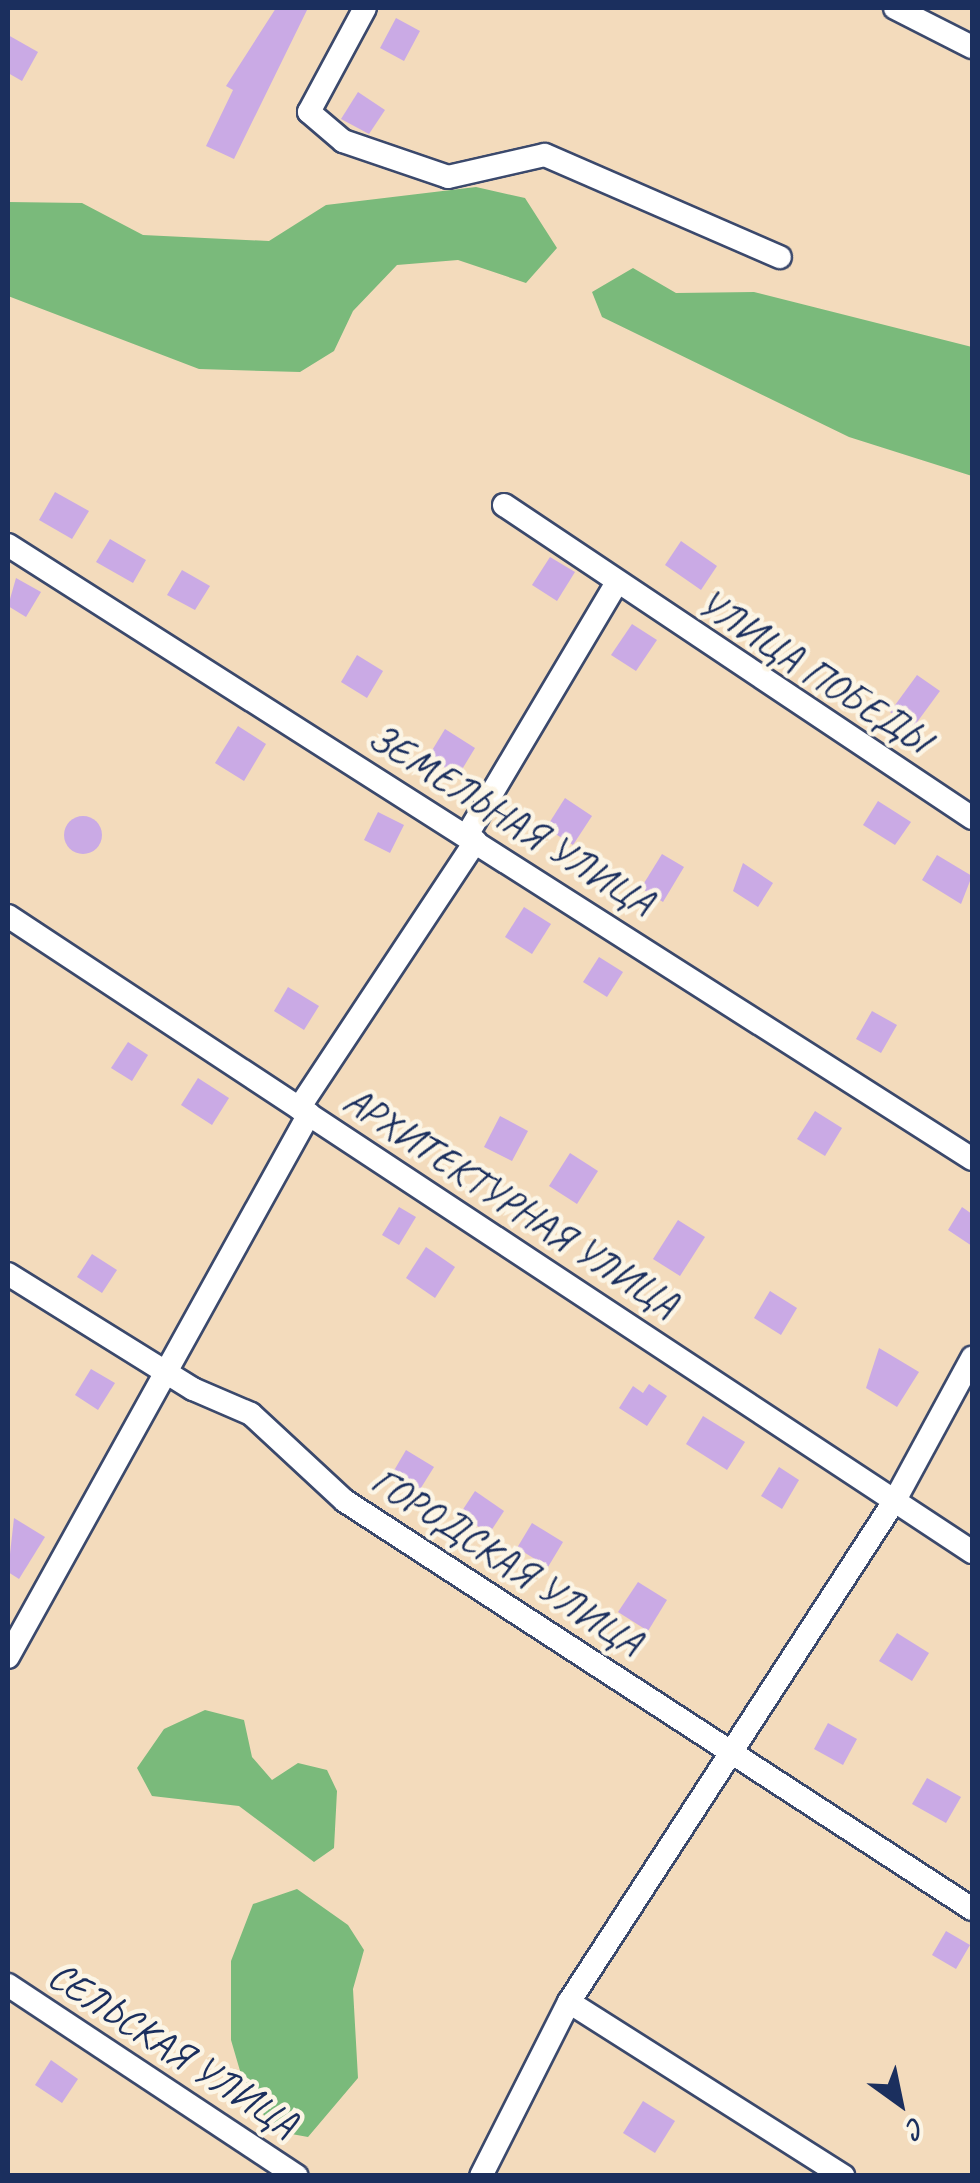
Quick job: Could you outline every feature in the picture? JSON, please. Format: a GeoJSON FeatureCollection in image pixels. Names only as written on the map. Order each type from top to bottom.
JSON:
{"type":"FeatureCollection","features":[{"type":"Feature","properties":{"kind":"street"},"geometry":{"type":"LineString","coordinates":[[365,8],[309,112],[342,141],[423,173],[467,175],[546,155],[780,258]]}},
{"type":"Feature","properties":{"kind":"street"},"geometry":{"type":"LineString","coordinates":[[895,8],[972,46]]}},
{"type":"Feature","properties":{"kind":"street","name":"УЛИЦА ПОБЕДЫ"},"geometry":{"type":"LineString","coordinates":[[504,505],[614,587],[972,818]]}},
{"type":"Feature","properties":{"kind":"street","name":"ЗЕМЕЛЬНАЯ УЛИЦА"},"geometry":{"type":"LineString","coordinates":[[8,545],[972,1159]]}},
{"type":"Feature","properties":{"kind":"street"},"geometry":{"type":"LineString","coordinates":[[8,1657],[14,1631],[164,1370],[304,1111],[472,838],[614,587]]}},
{"type":"Feature","properties":{"kind":"street","name":"АРХИТЕКТУРНАЯ УЛИЦА"},"geometry":{"type":"LineString","coordinates":[[8,916],[972,1552]]}},
{"type":"Feature","properties":{"kind":"street","name":"ГОРОДСКАЯ УЛИЦА"},"geometry":{"type":"LineString","coordinates":[[8,1274],[164,1370],[250,1414],[345,1502],[972,1909]]}},
{"type":"Feature","properties":{"kind":"street"},"geometry":{"type":"LineString","coordinates":[[481,2176],[569,2002],[894,1500],[972,1358]]}},
{"type":"Feature","properties":{"kind":"street","name":"СЕЛЬСКАЯ УЛИЦА"},"geometry":{"type":"LineString","coordinates":[[8,1985],[298,2176]]}},
{"type":"Feature","properties":{"kind":"street"},"geometry":{"type":"LineString","coordinates":[[569,2002],[844,2176]]}},
{"type":"Feature","properties":{"kind":"green space"},"geometry":{"type":"Polygon","coordinates":[[[476,187],[525,198],[557,248],[526,283],[458,260],[397,265],[353,311],[334,351],[300,372],[199,369],[8,296],[8,202],[82,203],[143,235],[269,241],[326,205],[476,187]]]}},
{"type":"Feature","properties":{"kind":"green space"},"geometry":{"type":"Polygon","coordinates":[[[633,268],[676,293],[754,292],[972,347],[972,476],[849,437],[602,317],[592,292],[633,268]]]}},
{"type":"Feature","properties":{"kind":"green space"},"geometry":{"type":"Polygon","coordinates":[[[205,1710],[244,1720],[252,1757],[272,1780],[298,1763],[327,1770],[337,1791],[334,1848],[314,1862],[239,1806],[152,1796],[137,1768],[164,1729],[205,1710]]]}},
{"type":"Feature","properties":{"kind":"green space"},"geometry":{"type":"Polygon","coordinates":[[[297,1889],[348,1925],[364,1950],[353,1989],[358,2078],[308,2137],[275,2131],[245,2088],[231,2040],[231,1961],[253,1904],[297,1889]]]}},
{"type":"Feature","properties":{"kind":"building"},"geometry":{"type":"Polygon","coordinates":[[[276,8],[308,8],[234,159],[206,146],[233,90],[226,86],[276,8]]]}},
{"type":"Feature","properties":{"kind":"building"},"geometry":{"type":"Polygon","coordinates":[[[396,18],[420,31],[404,61],[380,48],[396,18]]]}},
{"type":"Feature","properties":{"kind":"building"},"geometry":{"type":"Polygon","coordinates":[[[8,35],[38,52],[22,81],[8,73],[8,35]]]}},
{"type":"Feature","properties":{"kind":"building"},"geometry":{"type":"Polygon","coordinates":[[[358,92],[385,110],[369,134],[341,119],[358,92]]]}},
{"type":"Feature","properties":{"kind":"building"},"geometry":{"type":"Polygon","coordinates":[[[55,492],[89,511],[72,539],[39,520],[55,492]]]}},
{"type":"Feature","properties":{"kind":"building"},"geometry":{"type":"Polygon","coordinates":[[[110,539],[146,560],[133,583],[96,562],[110,539]]]}},
{"type":"Feature","properties":{"kind":"building"},"geometry":{"type":"Polygon","coordinates":[[[681,541],[717,566],[701,590],[665,565],[681,541]]]}},
{"type":"Feature","properties":{"kind":"building"},"geometry":{"type":"Polygon","coordinates":[[[550,557],[575,572],[557,601],[532,585],[550,557]]]}},
{"type":"Feature","properties":{"kind":"building"},"geometry":{"type":"Polygon","coordinates":[[[182,570],[210,586],[195,610],[167,595],[182,570]]]}},
{"type":"Feature","properties":{"kind":"building"},"geometry":{"type":"Polygon","coordinates":[[[16,578],[41,592],[26,617],[8,606],[16,578]]]}},
{"type":"Feature","properties":{"kind":"building"},"geometry":{"type":"Polygon","coordinates":[[[632,624],[657,640],[636,671],[611,655],[632,624]]]}},
{"type":"Feature","properties":{"kind":"building"},"geometry":{"type":"Polygon","coordinates":[[[357,655],[383,671],[367,698],[341,682],[357,655]]]}},
{"type":"Feature","properties":{"kind":"building"},"geometry":{"type":"Polygon","coordinates":[[[917,675],[940,691],[912,729],[890,712],[917,675]]]}},
{"type":"Feature","properties":{"kind":"building"},"geometry":{"type":"Polygon","coordinates":[[[238,726],[266,744],[244,781],[215,763],[238,726]]]}},
{"type":"Feature","properties":{"kind":"building"},"geometry":{"type":"Polygon","coordinates":[[[445,729],[475,748],[458,776],[428,757],[445,729]]]}},
{"type":"Feature","properties":{"kind":"building"},"geometry":{"type":"Polygon","coordinates":[[[565,798],[592,816],[573,845],[546,828],[565,798]]]}},
{"type":"Feature","properties":{"kind":"building"},"geometry":{"type":"Polygon","coordinates":[[[878,801],[911,822],[895,845],[863,825],[878,801]]]}},
{"type":"Feature","properties":{"kind":"building"},"geometry":{"type":"Polygon","coordinates":[[[378,812],[404,825],[390,853],[364,840],[378,812]]]}},
{"type":"Feature","properties":{"kind":"building"},"geometry":{"type":"Polygon","coordinates":[[[83,816],[97,821],[102,835],[97,849],[83,854],[69,849],[64,835],[69,821],[83,816]]]}},
{"type":"Feature","properties":{"kind":"building"},"geometry":{"type":"Polygon","coordinates":[[[662,854],[684,867],[663,902],[641,888],[662,854]]]}},
{"type":"Feature","properties":{"kind":"building"},"geometry":{"type":"Polygon","coordinates":[[[937,855],[972,876],[961,904],[922,880],[937,855]]]}},
{"type":"Feature","properties":{"kind":"building"},"geometry":{"type":"Polygon","coordinates":[[[743,863],[773,883],[758,907],[733,891],[743,863]]]}},
{"type":"Feature","properties":{"kind":"building"},"geometry":{"type":"Polygon","coordinates":[[[524,907],[551,924],[532,954],[505,937],[524,907]]]}},
{"type":"Feature","properties":{"kind":"building"},"geometry":{"type":"Polygon","coordinates":[[[599,957],[623,972],[607,997],[583,982],[599,957]]]}},
{"type":"Feature","properties":{"kind":"building"},"geometry":{"type":"Polygon","coordinates":[[[288,987],[319,1006],[304,1030],[274,1011],[288,987]]]}},
{"type":"Feature","properties":{"kind":"building"},"geometry":{"type":"Polygon","coordinates":[[[872,1011],[897,1025],[881,1053],[856,1039],[872,1011]]]}},
{"type":"Feature","properties":{"kind":"building"},"geometry":{"type":"Polygon","coordinates":[[[128,1042],[148,1055],[132,1081],[111,1068],[128,1042]]]}},
{"type":"Feature","properties":{"kind":"building"},"geometry":{"type":"Polygon","coordinates":[[[198,1078],[229,1098],[212,1125],[181,1105],[198,1078]]]}},
{"type":"Feature","properties":{"kind":"building"},"geometry":{"type":"Polygon","coordinates":[[[815,1111],[842,1128],[825,1156],[797,1139],[815,1111]]]}},
{"type":"Feature","properties":{"kind":"building"},"geometry":{"type":"Polygon","coordinates":[[[500,1116],[528,1131],[512,1161],[484,1147],[500,1116]]]}},
{"type":"Feature","properties":{"kind":"building"},"geometry":{"type":"Polygon","coordinates":[[[570,1153],[598,1171],[577,1204],[549,1186],[570,1153]]]}},
{"type":"Feature","properties":{"kind":"building"},"geometry":{"type":"Polygon","coordinates":[[[399,1207],[416,1217],[399,1245],[382,1235],[399,1207]]]}},
{"type":"Feature","properties":{"kind":"building"},"geometry":{"type":"Polygon","coordinates":[[[962,1207],[972,1214],[972,1246],[948,1230],[962,1207]]]}},
{"type":"Feature","properties":{"kind":"building"},"geometry":{"type":"Polygon","coordinates":[[[678,1220],[705,1237],[680,1276],[653,1259],[678,1220]]]}},
{"type":"Feature","properties":{"kind":"building"},"geometry":{"type":"Polygon","coordinates":[[[426,1247],[455,1267],[435,1298],[406,1278],[426,1247]]]}},
{"type":"Feature","properties":{"kind":"building"},"geometry":{"type":"Polygon","coordinates":[[[92,1254],[117,1270],[102,1293],[77,1277],[92,1254]]]}},
{"type":"Feature","properties":{"kind":"building"},"geometry":{"type":"Polygon","coordinates":[[[770,1291],[797,1308],[781,1335],[754,1318],[770,1291]]]}},
{"type":"Feature","properties":{"kind":"building"},"geometry":{"type":"Polygon","coordinates":[[[879,1348],[919,1372],[897,1407],[866,1388],[879,1348]]]}},
{"type":"Feature","properties":{"kind":"building"},"geometry":{"type":"Polygon","coordinates":[[[91,1369],[115,1383],[98,1410],[75,1395],[91,1369]]]}},
{"type":"Feature","properties":{"kind":"building"},"geometry":{"type":"Polygon","coordinates":[[[649,1384],[667,1396],[647,1426],[619,1408],[633,1386],[643,1393],[649,1384]]]}},
{"type":"Feature","properties":{"kind":"building"},"geometry":{"type":"Polygon","coordinates":[[[703,1416],[745,1442],[727,1470],[686,1444],[703,1416]]]}},
{"type":"Feature","properties":{"kind":"building"},"geometry":{"type":"Polygon","coordinates":[[[406,1450],[434,1467],[419,1491],[392,1474],[406,1450]]]}},
{"type":"Feature","properties":{"kind":"building"},"geometry":{"type":"Polygon","coordinates":[[[779,1467],[799,1480],[782,1509],[761,1496],[779,1467]]]}},
{"type":"Feature","properties":{"kind":"building"},"geometry":{"type":"Polygon","coordinates":[[[475,1491],[504,1511],[489,1534],[460,1514],[475,1491]]]}},
{"type":"Feature","properties":{"kind":"building"},"geometry":{"type":"Polygon","coordinates":[[[14,1518],[45,1537],[19,1579],[8,1572],[14,1518]]]}},
{"type":"Feature","properties":{"kind":"building"},"geometry":{"type":"Polygon","coordinates":[[[532,1523],[563,1542],[548,1567],[517,1548],[532,1523]]]}},
{"type":"Feature","properties":{"kind":"building"},"geometry":{"type":"Polygon","coordinates":[[[638,1582],[667,1600],[648,1631],[618,1612],[638,1582]]]}},
{"type":"Feature","properties":{"kind":"building"},"geometry":{"type":"Polygon","coordinates":[[[897,1633],[929,1653],[912,1681],[879,1661],[897,1633]]]}},
{"type":"Feature","properties":{"kind":"building"},"geometry":{"type":"Polygon","coordinates":[[[828,1723],[857,1739],[843,1765],[814,1749],[828,1723]]]}},
{"type":"Feature","properties":{"kind":"building"},"geometry":{"type":"Polygon","coordinates":[[[927,1778],[961,1797],[946,1823],[912,1804],[927,1778]]]}},
{"type":"Feature","properties":{"kind":"building"},"geometry":{"type":"Polygon","coordinates":[[[946,1931],[970,1945],[956,1969],[932,1955],[946,1931]]]}},
{"type":"Feature","properties":{"kind":"building"},"geometry":{"type":"Polygon","coordinates":[[[51,2060],[78,2079],[62,2103],[35,2085],[51,2060]]]}},
{"type":"Feature","properties":{"kind":"building"},"geometry":{"type":"Polygon","coordinates":[[[643,2101],[675,2121],[655,2153],[623,2133],[643,2101]]]}}]}
